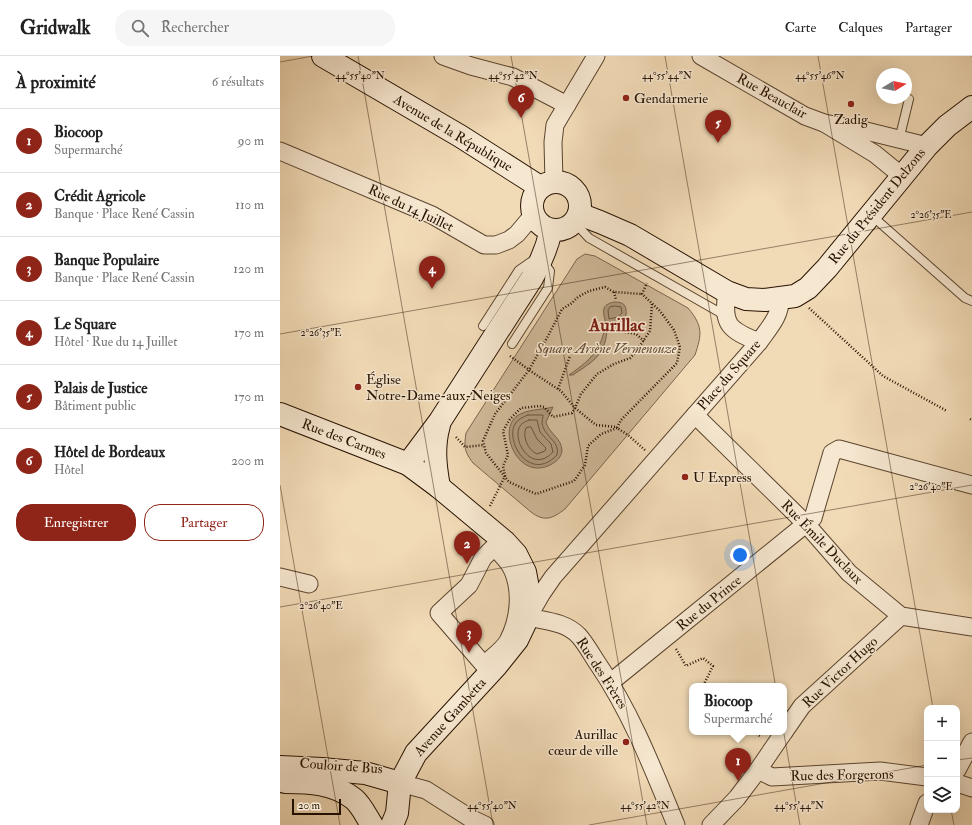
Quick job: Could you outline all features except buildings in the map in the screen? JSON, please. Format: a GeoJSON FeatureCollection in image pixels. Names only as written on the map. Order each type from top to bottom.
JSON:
{"type":"FeatureCollection","features":[{"type":"Feature","properties":{"kind":"street","name":"Avenue de la République"},"geometry":{"type":"LineString","coordinates":[[323,56],[460,136],[547,184]]}},
{"type":"Feature","properties":{"kind":"street"},"geometry":{"type":"LineString","coordinates":[[443,56],[471,66],[513,77],[567,105]]}},
{"type":"Feature","properties":{"kind":"street"},"geometry":{"type":"LineString","coordinates":[[547,184],[555,125],[596,56]]}},
{"type":"Feature","properties":{"kind":"street","name":"Rue Beauclair"},"geometry":{"type":"LineString","coordinates":[[701,56],[806,116],[824,123],[875,154],[902,176]]}},
{"type":"Feature","properties":{"kind":"street","name":"Rue du Président Delzons"},"geometry":{"type":"LineString","coordinates":[[787,297],[808,288],[827,268],[927,146],[947,126],[972,107]]}},
{"type":"Feature","properties":{"kind":"street","name":"Rue Beauclair"},"geometry":{"type":"LineString","coordinates":[[824,123],[862,130],[927,146]]}},
{"type":"Feature","properties":{"kind":"street","name":"Rue du 14 Juillet"},"geometry":{"type":"LineString","coordinates":[[280,151],[432,215],[484,245],[496,245],[509,240],[517,234],[533,215]]}},
{"type":"Feature","properties":{"kind":"street"},"geometry":{"type":"LineString","coordinates":[[547,184],[566,184],[579,198],[580,207],[576,218],[563,229],[551,230],[543,227],[533,215],[532,200],[535,193],[547,184]]}},
{"type":"Feature","properties":{"kind":"street"},"geometry":{"type":"LineString","coordinates":[[576,218],[600,222],[630,235],[727,292],[746,299],[765,300],[787,297]]}},
{"type":"Feature","properties":{"kind":"street"},"geometry":{"type":"LineString","coordinates":[[408,464],[440,421],[487,334],[542,260],[548,245],[551,230]]}},
{"type":"Feature","properties":{"kind":"street"},"geometry":{"type":"LineString","coordinates":[[727,292],[725,310],[729,326],[741,335],[759,342]]}},
{"type":"Feature","properties":{"kind":"street","name":"Place du Square"},"geometry":{"type":"LineString","coordinates":[[528,617],[553,578],[759,342],[772,324],[787,297]]}},
{"type":"Feature","properties":{"kind":"street","name":"Rue des Carmes"},"geometry":{"type":"LineString","coordinates":[[280,414],[408,464],[439,487]]}},
{"type":"Feature","properties":{"kind":"street","name":"Rue Émile Duclaux"},"geometry":{"type":"LineString","coordinates":[[695,414],[807,525],[849,573],[901,616]]}},
{"type":"Feature","properties":{"kind":"street"},"geometry":{"type":"LineString","coordinates":[[440,421],[436,433],[434,455],[439,487],[505,542],[516,554],[525,572],[528,588],[528,617]]}},
{"type":"Feature","properties":{"kind":"street"},"geometry":{"type":"LineString","coordinates":[[807,525],[814,518],[832,453],[839,449],[972,485]]}},
{"type":"Feature","properties":{"kind":"street","name":"Rue du Prince"},"geometry":{"type":"LineString","coordinates":[[611,682],[807,525]]}},
{"type":"Feature","properties":{"kind":"street"},"geometry":{"type":"LineString","coordinates":[[494,547],[504,557],[513,570],[517,584],[518,603],[514,624],[507,642],[484,666],[439,613],[469,585],[484,558],[494,547]]}},
{"type":"Feature","properties":{"kind":"street"},"geometry":{"type":"LineString","coordinates":[[280,577],[309,584]]}},
{"type":"Feature","properties":{"kind":"street"},"geometry":{"type":"LineString","coordinates":[[901,616],[972,627]]}},
{"type":"Feature","properties":{"kind":"street","name":"Rue Victor Hugo"},"geometry":{"type":"LineString","coordinates":[[787,728],[802,706],[901,616]]}},
{"type":"Feature","properties":{"kind":"street","name":"Rue des Frères"},"geometry":{"type":"LineString","coordinates":[[528,617],[564,625],[579,635],[611,682],[626,708],[649,758],[676,825]]}},
{"type":"Feature","properties":{"kind":"street","name":"Avenue Gambetta"},"geometry":{"type":"LineString","coordinates":[[392,825],[397,813],[400,783],[416,753],[517,640],[528,617]]}},
{"type":"Feature","properties":{"kind":"street","name":"Rue Victor Hugo"},"geometry":{"type":"LineString","coordinates":[[711,825],[736,798],[758,770],[782,735]]}},
{"type":"Feature","properties":{"kind":"street"},"geometry":{"type":"LineString","coordinates":[[960,764],[972,742]]}},
{"type":"Feature","properties":{"kind":"street"},"geometry":{"type":"LineString","coordinates":[[280,767],[322,768],[365,773],[426,790],[470,818],[485,825]]}},
{"type":"Feature","properties":{"kind":"street","name":"Rue des Forgerons"},"geometry":{"type":"LineString","coordinates":[[758,770],[772,777],[880,771],[924,777]]}},
{"type":"Feature","properties":{"kind":"street"},"geometry":{"type":"LineString","coordinates":[[280,782],[301,782],[331,786],[354,799],[372,825]]}},
{"type":"Feature","properties":{"kind":"street"},"geometry":{"type":"LineString","coordinates":[[376,825],[390,793],[400,783]]}},
{"type":"Feature","properties":{"kind":"street"},"geometry":{"type":"LineString","coordinates":[[960,784],[972,788]]}},
{"type":"Feature","properties":{"kind":"street"},"geometry":{"type":"LineString","coordinates":[[919,825],[924,811]]}},
{"type":"Feature","properties":{"kind":"lane"},"geometry":{"type":"LineString","coordinates":[[899,140],[908,104]]}},
{"type":"Feature","properties":{"kind":"lane"},"geometry":{"type":"LineString","coordinates":[[870,215],[965,298],[972,301]]}},
{"type":"Feature","properties":{"kind":"lane"},"geometry":{"type":"LineString","coordinates":[[576,218],[589,238],[726,316]]}},
{"type":"Feature","properties":{"kind":"lane"},"geometry":{"type":"LineString","coordinates":[[512,344],[548,288],[550,271],[542,260]]}},
{"type":"Feature","properties":{"kind":"lane","name":"Couloir de Bus"},"geometry":{"type":"LineString","coordinates":[[280,775],[336,779]]}},
{"type":"Feature","properties":{"kind":"lane","name":"Couloir de Bus"},"geometry":{"type":"LineString","coordinates":[[365,782],[400,783]]}},
{"type":"Feature","properties":{"kind":"path"},"geometry":{"type":"LineString","coordinates":[[642,294],[652,274]]}},
{"type":"Feature","properties":{"kind":"path"},"geometry":{"type":"LineString","coordinates":[[605,287],[614,292],[642,294],[652,304],[674,330],[680,347],[677,363],[621,420],[617,428],[601,434],[588,446],[585,465],[574,481],[536,494],[509,482],[486,453],[483,441],[495,414],[529,370],[562,309],[589,291],[605,287]]}},
{"type":"Feature","properties":{"kind":"path"},"geometry":{"type":"LineString","coordinates":[[614,292],[616,300]]}},
{"type":"Feature","properties":{"kind":"path"},"geometry":{"type":"LineString","coordinates":[[787,297],[883,376],[947,411]]}},
{"type":"Feature","properties":{"kind":"path"},"geometry":{"type":"LineString","coordinates":[[482,523],[505,476],[502,466],[508,455],[502,431],[510,419],[521,408],[544,407],[553,417],[572,412],[581,394],[597,374],[614,364],[630,358],[635,353],[650,331],[652,304]]}},
{"type":"Feature","properties":{"kind":"path"},"geometry":{"type":"LineString","coordinates":[[619,331],[636,334],[644,340]]}},
{"type":"Feature","properties":{"kind":"path"},"geometry":{"type":"LineString","coordinates":[[487,334],[529,370],[558,389],[575,408],[596,425],[617,428],[628,435],[656,460]]}},
{"type":"Feature","properties":{"kind":"path"},"geometry":{"type":"LineString","coordinates":[[558,389],[570,356]]}},
{"type":"Feature","properties":{"kind":"path"},"geometry":{"type":"LineString","coordinates":[[440,421],[465,447],[484,445]]}},
{"type":"Feature","properties":{"kind":"path"},"geometry":{"type":"LineString","coordinates":[[667,636],[686,666],[703,658],[713,666],[704,683]]}},
{"type":"Feature","properties":{"kind":"green space","name":"Square Arsène Vermenouze"},"geometry":{"type":"Polygon","coordinates":[[[585,254],[595,256],[688,308],[699,325],[700,336],[695,355],[565,509],[552,517],[544,518],[531,512],[473,463],[465,449],[466,433],[577,259],[585,254]]]}},
{"type":"Feature","properties":{"kind":"water"},"geometry":{"type":"Polygon","coordinates":[[[610,303],[622,303],[625,306],[626,315],[621,321],[610,324],[602,350],[595,359],[573,375],[569,375],[585,362],[595,351],[601,341],[604,330],[604,308],[610,303]]]}},
{"type":"Feature","properties":{"kind":"water"},"geometry":{"type":"Polygon","coordinates":[[[553,407],[546,422],[560,443],[562,451],[561,456],[550,465],[539,468],[529,466],[520,460],[514,452],[510,442],[509,432],[511,423],[517,416],[525,412],[553,407]]]}},
{"type":"Feature","properties":{"kind":"place","name":"Gendarmerie"},"geometry":{"type":"Point","coordinates":[626,98]}},
{"type":"Feature","properties":{"kind":"place","name":"Zadig"},"geometry":{"type":"Point","coordinates":[851,104]}},
{"type":"Feature","properties":{"kind":"place","name":"Hôtel de Bordeaux"},"geometry":{"type":"Point","coordinates":[521,118]}},
{"type":"Feature","properties":{"kind":"place","name":"Palais de Justice"},"geometry":{"type":"Point","coordinates":[718,143]}},
{"type":"Feature","properties":{"kind":"place","name":"Le Square"},"geometry":{"type":"Point","coordinates":[432,289]}},
{"type":"Feature","properties":{"kind":"place","name":"Église Notre-Dame-aux-Neiges"},"geometry":{"type":"Point","coordinates":[358,387]}},
{"type":"Feature","properties":{"kind":"place","name":"U Express"},"geometry":{"type":"Point","coordinates":[685,477]}},
{"type":"Feature","properties":{"kind":"place","name":"Crédit Agricole"},"geometry":{"type":"Point","coordinates":[467,564]}},
{"type":"Feature","properties":{"kind":"place","name":"Banque Populaire"},"geometry":{"type":"Point","coordinates":[469,653]}},
{"type":"Feature","properties":{"kind":"place","name":"Aurillac cœur de ville"},"geometry":{"type":"Point","coordinates":[626,742]}},
{"type":"Feature","properties":{"kind":"place","name":"Biocoop"},"geometry":{"type":"Point","coordinates":[738,781]}},
{"type":"Feature","properties":{"kind":"district","name":"Aurillac"},"geometry":{"type":"Point","coordinates":[617,325]}}]}
